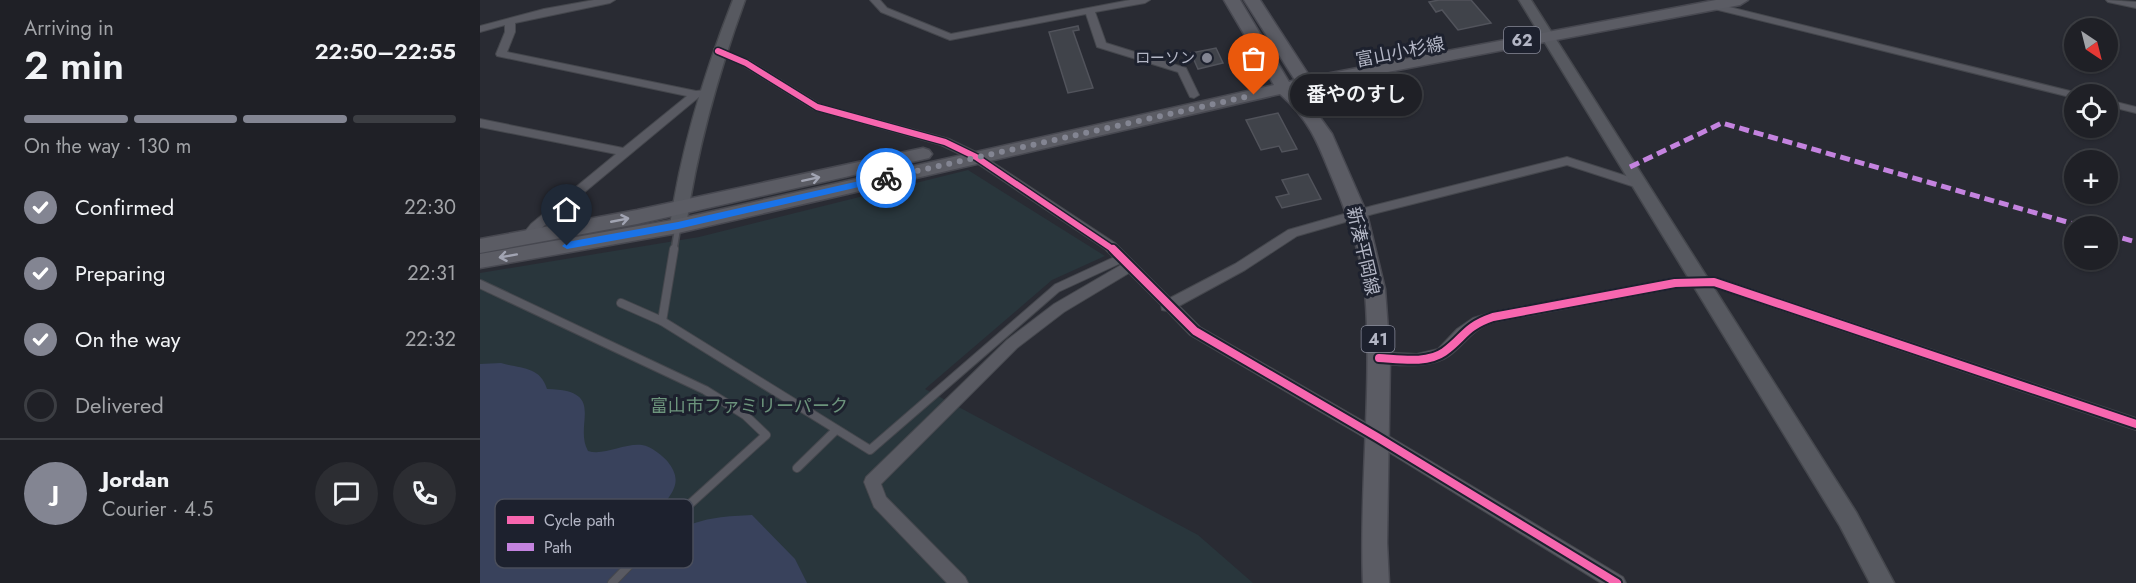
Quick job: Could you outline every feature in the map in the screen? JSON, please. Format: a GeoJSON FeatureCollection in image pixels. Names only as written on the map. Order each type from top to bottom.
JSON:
{"type":"FeatureCollection","features":[{"type":"Feature","properties":{"kind":"main road","name":"新湊平岡線"},"geometry":{"type":"LineString","coordinates":[[1232,0],[1281,82],[1308,109],[1323,134],[1357,213],[1375,289],[1379,358],[1374,543],[1376,583]]}},
{"type":"Feature","properties":{"kind":"main road","name":"新湊平岡線"},"geometry":{"type":"LineString","coordinates":[[1252,0],[1301,78],[1308,109]]}},
{"type":"Feature","properties":{"kind":"main road","name":"富山小杉線"},"geometry":{"type":"LineString","coordinates":[[480,246],[679,216],[976,157],[1281,82],[1545,31],[1688,0]]}},
{"type":"Feature","properties":{"kind":"main road","name":"富山小杉線"},"geometry":{"type":"LineString","coordinates":[[1545,31],[1740,0]]}},
{"type":"Feature","properties":{"kind":"main road","name":"富山小杉線"},"geometry":{"type":"LineString","coordinates":[[480,261],[679,216],[957,147],[1194,95],[1281,82]]}},
{"type":"Feature","properties":{"kind":"street"},"geometry":{"type":"LineString","coordinates":[[480,29],[544,12],[610,0]]}},
{"type":"Feature","properties":{"kind":"street"},"geometry":{"type":"LineString","coordinates":[[679,216],[682,185],[701,94],[739,0]]}},
{"type":"Feature","properties":{"kind":"street"},"geometry":{"type":"LineString","coordinates":[[875,0],[884,10],[950,37],[1145,0]]}},
{"type":"Feature","properties":{"kind":"street"},"geometry":{"type":"LineString","coordinates":[[1526,0],[1848,519],[1882,583]]}},
{"type":"Feature","properties":{"kind":"street"},"geometry":{"type":"LineString","coordinates":[[2111,0],[2136,5]]}},
{"type":"Feature","properties":{"kind":"street"},"geometry":{"type":"LineString","coordinates":[[1709,5],[2064,93]]}},
{"type":"Feature","properties":{"kind":"street"},"geometry":{"type":"LineString","coordinates":[[1090,10],[1101,45],[1182,70],[1194,95]]}},
{"type":"Feature","properties":{"kind":"street"},"geometry":{"type":"LineString","coordinates":[[510,22],[510,32],[501,54],[701,94]]}},
{"type":"Feature","properties":{"kind":"street"},"geometry":{"type":"LineString","coordinates":[[718,51],[746,63],[817,107],[957,147],[976,157],[1110,246],[1167,306],[1195,331],[1377,436],[1617,583]]}},
{"type":"Feature","properties":{"kind":"street"},"geometry":{"type":"LineString","coordinates":[[525,239],[535,227],[625,152],[701,94]]}},
{"type":"Feature","properties":{"kind":"street"},"geometry":{"type":"LineString","coordinates":[[2118,106],[2136,111]]}},
{"type":"Feature","properties":{"kind":"street"},"geometry":{"type":"LineString","coordinates":[[480,123],[625,152]]}},
{"type":"Feature","properties":{"kind":"street"},"geometry":{"type":"LineString","coordinates":[[1167,306],[1240,267],[1293,233],[1357,213],[1567,161],[1641,185]]}},
{"type":"Feature","properties":{"kind":"street"},"geometry":{"type":"LineString","coordinates":[[959,583],[880,502],[872,482],[1012,344],[1059,308],[1126,263]]}},
{"type":"Feature","properties":{"kind":"street"},"geometry":{"type":"LineString","coordinates":[[1379,358],[1417,360],[1443,353],[1462,333],[1478,322],[1493,316],[1675,282],[1714,282],[2136,424]]}},
{"type":"Feature","properties":{"kind":"lane"},"geometry":{"type":"LineString","coordinates":[[662,321],[679,216]]}},
{"type":"Feature","properties":{"kind":"lane"},"geometry":{"type":"LineString","coordinates":[[621,303],[662,321],[870,450],[1057,288],[1126,263]]}},
{"type":"Feature","properties":{"kind":"lane"},"geometry":{"type":"LineString","coordinates":[[480,284],[705,390],[745,415],[766,435],[693,503]]}},
{"type":"Feature","properties":{"kind":"lane"},"geometry":{"type":"LineString","coordinates":[[797,468],[836,430]]}},
{"type":"Feature","properties":{"kind":"lane"},"geometry":{"type":"LineString","coordinates":[[612,583],[626,568]]}},
{"type":"Feature","properties":{"kind":"green space","name":"富山市ファミリーパーク"},"geometry":{"type":"Polygon","coordinates":[[[968,170],[1105,256],[1052,280],[925,389],[1198,535],[1253,583],[480,583],[480,273],[699,237],[968,170]]]}},
{"type":"Feature","properties":{"kind":"water"},"geometry":{"type":"Polygon","coordinates":[[[501,363],[529,370],[540,376],[547,389],[577,395],[583,402],[585,410],[584,441],[588,451],[601,452],[635,445],[649,447],[670,465],[676,481],[667,499],[495,499],[495,568],[693,568],[693,524],[716,518],[752,515],[795,559],[807,583],[480,583],[480,364],[501,363]]]}},
{"type":"Feature","properties":{"kind":"building"},"geometry":{"type":"Polygon","coordinates":[[[1471,0],[1491,23],[1458,30],[1442,10],[1436,12],[1429,2],[1471,0]]]}},
{"type":"Feature","properties":{"kind":"building"},"geometry":{"type":"Polygon","coordinates":[[[1078,26],[1079,30],[1073,31],[1093,88],[1068,93],[1049,32],[1078,26]]]}},
{"type":"Feature","properties":{"kind":"building","name":"ローソン"},"geometry":{"type":"Polygon","coordinates":[[[1216,48],[1223,63],[1198,69],[1191,53],[1216,48]]]}},
{"type":"Feature","properties":{"kind":"building"},"geometry":{"type":"Polygon","coordinates":[[[1278,113],[1297,149],[1282,152],[1279,146],[1261,150],[1246,120],[1278,113]]]}},
{"type":"Feature","properties":{"kind":"building"},"geometry":{"type":"Polygon","coordinates":[[[1308,174],[1321,199],[1282,208],[1276,197],[1289,194],[1282,180],[1308,174]]]}},
{"type":"Feature","properties":{"kind":"marked path"},"geometry":{"type":"LineString","coordinates":[[1630,167],[1722,123],[2064,221]]}},
{"type":"Feature","properties":{"kind":"marked path"},"geometry":{"type":"LineString","coordinates":[[2118,237],[2136,242]]}},
{"type":"Feature","properties":{"kind":"cycle path"},"geometry":{"type":"LineString","coordinates":[[718,51],[746,63],[817,107],[945,142],[976,157],[1110,246],[1195,331],[1377,437],[1617,583]]}},
{"type":"Feature","properties":{"kind":"cycle path"},"geometry":{"type":"LineString","coordinates":[[1379,358],[1417,360],[1443,353],[1462,333],[1478,322],[1493,317],[1675,283],[1714,282],[2136,424]]}},
{"type":"Feature","properties":{"kind":"way so far"},"geometry":{"type":"LineString","coordinates":[[886,178],[1254,95]]}},
{"type":"Feature","properties":{"kind":"place","name":"ローソン"},"geometry":{"type":"Point","coordinates":[1207,58]}},
{"type":"Feature","properties":{"kind":"place","name":"番やのすし"},"geometry":{"type":"Point","coordinates":[1254,95]}},
{"type":"Feature","properties":{"kind":"route"},"geometry":{"type":"LineString","coordinates":[[567,246],[678,225],[886,178]]}}]}
